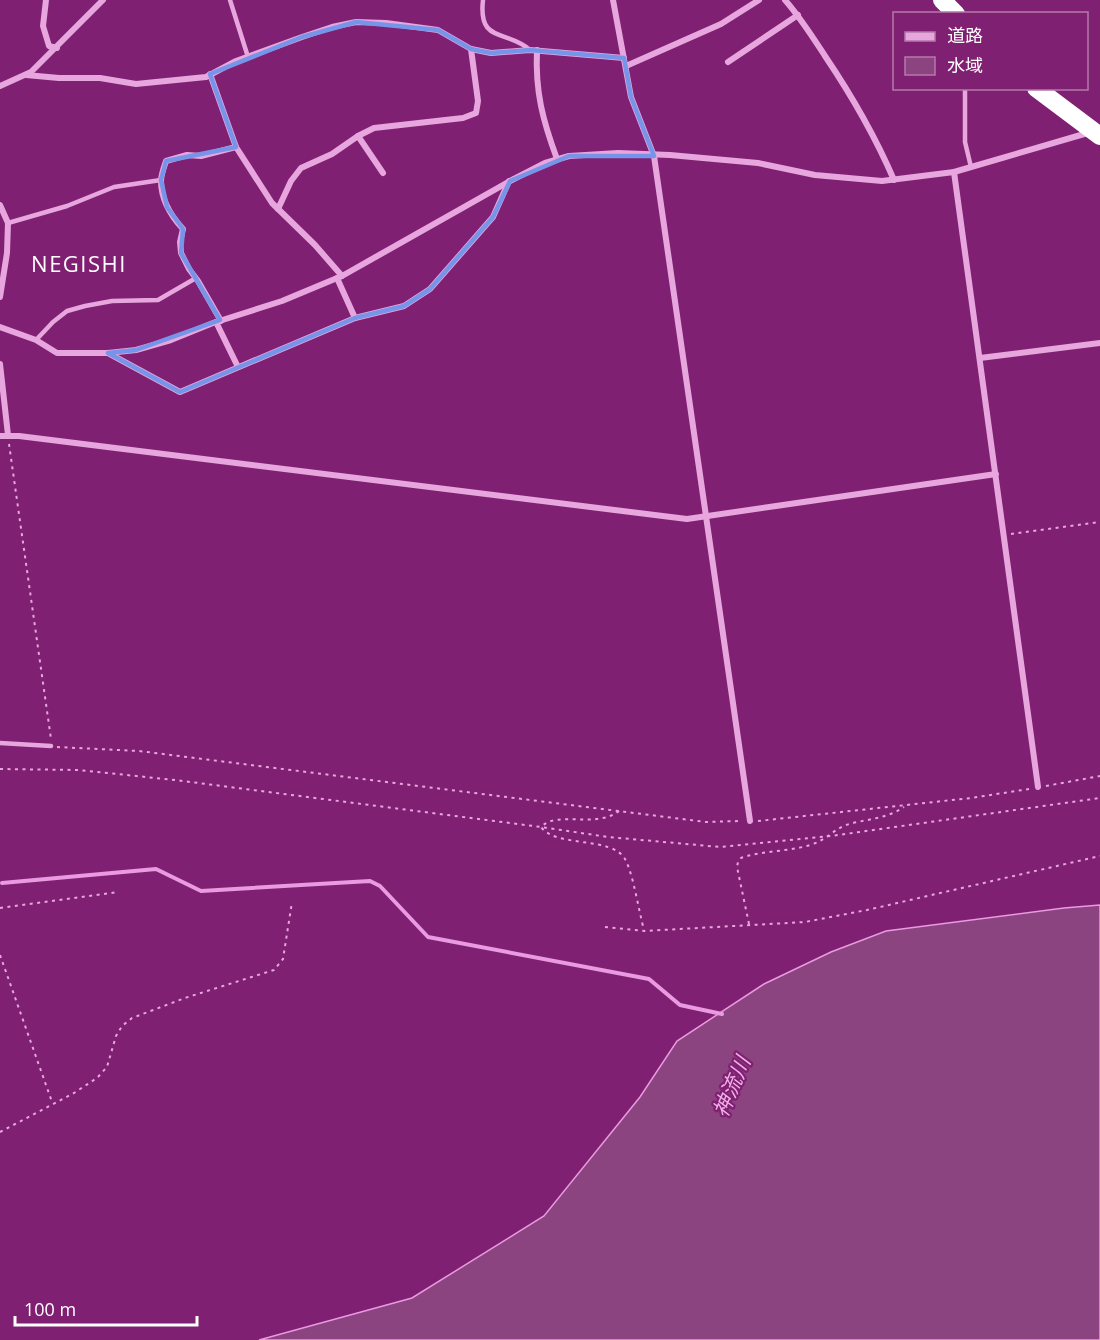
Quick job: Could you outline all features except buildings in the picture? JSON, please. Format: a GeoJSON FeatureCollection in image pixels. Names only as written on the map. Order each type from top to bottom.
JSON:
{"type":"FeatureCollection","features":[{"type":"Feature","properties":{"kind":"highway"},"geometry":{"type":"LineString","coordinates":[[942,0],[954,12]]}},
{"type":"Feature","properties":{"kind":"highway"},"geometry":{"type":"LineString","coordinates":[[1039,90],[1098,133]]}},
{"type":"Feature","properties":{"kind":"street"},"geometry":{"type":"LineString","coordinates":[[46,0],[43,26],[49,46],[57,48]]}},
{"type":"Feature","properties":{"kind":"street"},"geometry":{"type":"LineString","coordinates":[[0,86],[31,72],[103,0]]}},
{"type":"Feature","properties":{"kind":"street"},"geometry":{"type":"LineString","coordinates":[[613,0],[630,97],[654,156],[750,821]]}},
{"type":"Feature","properties":{"kind":"street"},"geometry":{"type":"LineString","coordinates":[[626,66],[721,24],[759,0]]}},
{"type":"Feature","properties":{"kind":"street"},"geometry":{"type":"LineString","coordinates":[[784,0],[798,15],[851,94],[880,147],[894,180]]}},
{"type":"Feature","properties":{"kind":"street"},"geometry":{"type":"LineString","coordinates":[[728,62],[798,15]]}},
{"type":"Feature","properties":{"kind":"street"},"geometry":{"type":"LineString","coordinates":[[26,75],[100,78],[136,84],[206,77],[248,57],[332,27],[356,22],[386,23],[438,30],[471,49],[491,53],[534,50],[624,58]]}},
{"type":"Feature","properties":{"kind":"street"},"geometry":{"type":"LineString","coordinates":[[278,209],[291,181],[301,168],[332,154],[374,128],[463,117],[476,113],[478,101],[471,49]]}},
{"type":"Feature","properties":{"kind":"street"},"geometry":{"type":"LineString","coordinates":[[534,50],[543,121],[557,159]]}},
{"type":"Feature","properties":{"kind":"street"},"geometry":{"type":"LineString","coordinates":[[210,74],[236,147],[272,203],[315,245],[339,277],[355,318]]}},
{"type":"Feature","properties":{"kind":"street"},"geometry":{"type":"LineString","coordinates":[[0,327],[36,340],[57,353],[108,353],[136,350],[171,340],[218,321],[282,301],[339,277],[510,181],[545,163],[569,156],[618,153],[758,163],[814,175],[882,181],[954,172],[1098,133]]}},
{"type":"Feature","properties":{"kind":"street"},"geometry":{"type":"LineString","coordinates":[[358,136],[383,173]]}},
{"type":"Feature","properties":{"kind":"street"},"geometry":{"type":"LineString","coordinates":[[236,147],[201,156],[187,155],[166,161],[161,180],[167,207],[173,219],[183,229],[180,242],[181,253],[218,321],[238,368]]}},
{"type":"Feature","properties":{"kind":"street"},"geometry":{"type":"LineString","coordinates":[[954,172],[1038,787]]}},
{"type":"Feature","properties":{"kind":"street"},"geometry":{"type":"LineString","coordinates":[[108,353],[180,392],[355,318],[405,306],[430,289],[493,217],[510,181]]}},
{"type":"Feature","properties":{"kind":"street"},"geometry":{"type":"LineString","coordinates":[[0,205],[8,223],[7,253],[0,297]]}},
{"type":"Feature","properties":{"kind":"street"},"geometry":{"type":"LineString","coordinates":[[980,358],[1100,343]]}},
{"type":"Feature","properties":{"kind":"street"},"geometry":{"type":"LineString","coordinates":[[0,364],[8,435]]}},
{"type":"Feature","properties":{"kind":"street"},"geometry":{"type":"LineString","coordinates":[[0,436],[8,435],[687,519],[996,474]]}},
{"type":"Feature","properties":{"kind":"lane"},"geometry":{"type":"LineString","coordinates":[[230,0],[248,57]]}},
{"type":"Feature","properties":{"kind":"lane"},"geometry":{"type":"LineString","coordinates":[[483,0],[481,14],[486,28],[492,33],[521,42],[534,50]]}},
{"type":"Feature","properties":{"kind":"lane"},"geometry":{"type":"LineString","coordinates":[[965,90],[965,142],[971,167]]}},
{"type":"Feature","properties":{"kind":"lane"},"geometry":{"type":"LineString","coordinates":[[8,223],[67,206],[114,187],[161,180]]}},
{"type":"Feature","properties":{"kind":"lane"},"geometry":{"type":"LineString","coordinates":[[36,340],[67,311],[112,301],[158,300],[196,278]]}},
{"type":"Feature","properties":{"kind":"lane"},"geometry":{"type":"LineString","coordinates":[[0,742],[51,746]]}},
{"type":"Feature","properties":{"kind":"path"},"geometry":{"type":"LineString","coordinates":[[8,435],[51,746],[149,752],[706,822],[762,821],[971,798],[1100,776]]}},
{"type":"Feature","properties":{"kind":"path"},"geometry":{"type":"LineString","coordinates":[[1005,535],[1100,522]]}},
{"type":"Feature","properties":{"kind":"path"},"geometry":{"type":"LineString","coordinates":[[0,769],[78,770],[148,777],[619,838],[720,847],[831,836],[1100,798]]}},
{"type":"Feature","properties":{"kind":"path"},"geometry":{"type":"LineString","coordinates":[[749,924],[737,867],[741,858],[811,845],[831,836],[835,830],[886,816],[906,805]]}},
{"type":"Feature","properties":{"kind":"path"},"geometry":{"type":"LineString","coordinates":[[541,827],[549,822],[562,820],[604,820],[619,811]]}},
{"type":"Feature","properties":{"kind":"path"},"geometry":{"type":"LineString","coordinates":[[541,827],[550,835],[609,848],[620,853],[627,864],[644,931]]}},
{"type":"Feature","properties":{"kind":"path"},"geometry":{"type":"LineString","coordinates":[[605,927],[644,931],[805,922],[867,910],[1100,856]]}},
{"type":"Feature","properties":{"kind":"path"},"geometry":{"type":"LineString","coordinates":[[0,908],[118,892]]}},
{"type":"Feature","properties":{"kind":"path"},"geometry":{"type":"LineString","coordinates":[[0,1132],[74,1093],[102,1073],[107,1067],[116,1036],[122,1026],[132,1018],[185,998],[274,970],[283,959],[291,902]]}},
{"type":"Feature","properties":{"kind":"path"},"geometry":{"type":"LineString","coordinates":[[0,955],[52,1103]]}},
{"type":"Feature","properties":{"kind":"highlighted area"},"geometry":{"type":"Polygon","coordinates":[[[356,22],[438,30],[471,49],[491,53],[530,50],[624,58],[631,97],[654,156],[569,156],[510,181],[493,217],[430,289],[404,306],[355,318],[180,392],[108,353],[136,350],[220,320],[181,253],[183,229],[167,207],[161,180],[166,161],[236,147],[210,74],[214,71],[302,37],[356,22]]]}},
{"type":"Feature","properties":{"kind":"water","name":"神流川"},"geometry":{"type":"Polygon","coordinates":[[[1100,905],[1100,1340],[259,1340],[412,1298],[544,1216],[640,1097],[677,1041],[764,984],[831,952],[886,931],[1100,905]]]}},
{"type":"Feature","properties":{"kind":"waterway"},"geometry":{"type":"LineString","coordinates":[[2,883],[156,869],[201,891],[370,881],[380,886],[428,937],[649,979],[680,1005],[722,1014]]}},
{"type":"Feature","properties":{"kind":"district","name":"NEGISHI"},"geometry":{"type":"Point","coordinates":[79,264]}}]}
